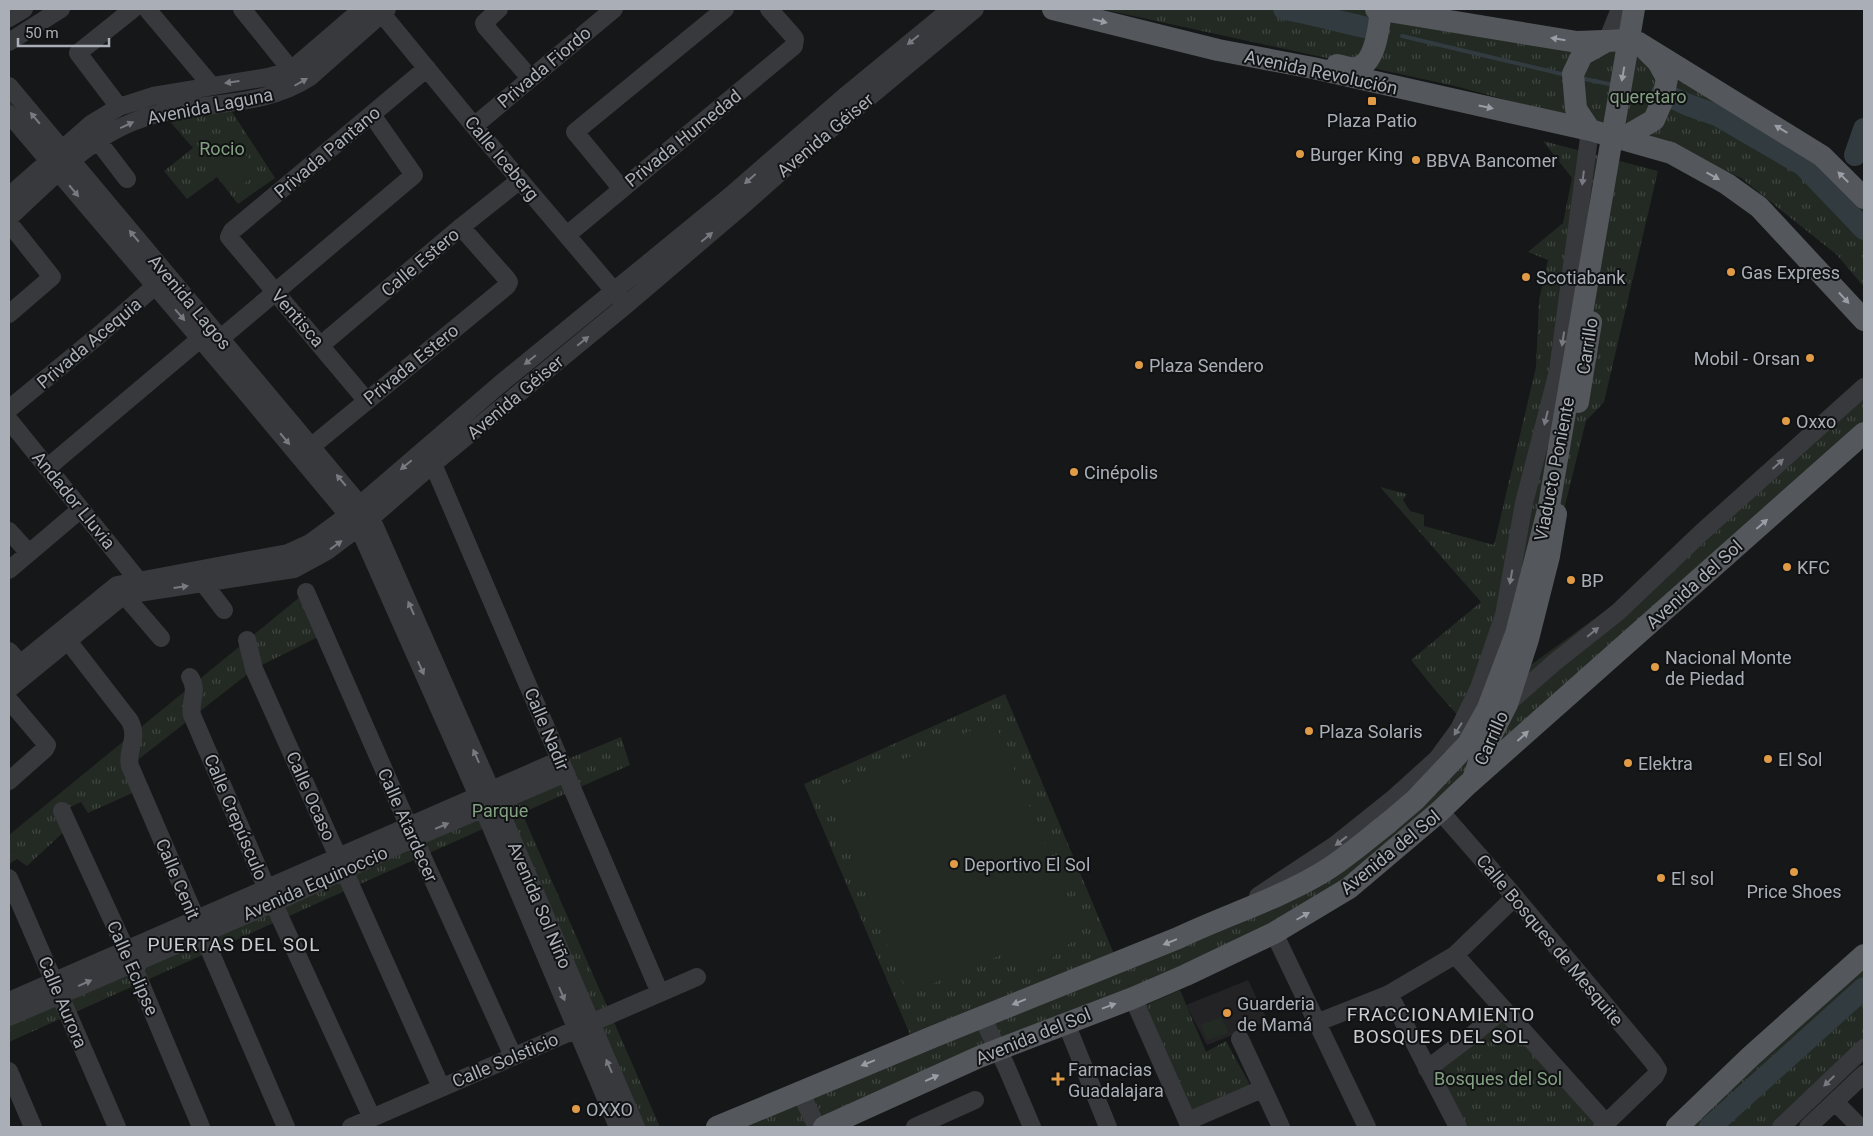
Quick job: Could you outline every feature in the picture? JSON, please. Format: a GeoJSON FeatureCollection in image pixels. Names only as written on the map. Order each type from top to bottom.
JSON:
{"type":"FeatureCollection","features":[{"type":"Feature","properties":{"kind":"main road","name":"Avenida Revolución"},"geometry":{"type":"LineString","coordinates":[[1053,9],[1202,46],[1313,68],[1590,130]]}},
{"type":"Feature","properties":{"kind":"main road","name":"Viaducto Poniente"},"geometry":{"type":"LineString","coordinates":[[1337,863],[1415,800],[1468,744],[1488,708],[1516,634],[1549,506],[1634,9]]}},
{"type":"Feature","properties":{"kind":"main road"},"geometry":{"type":"LineString","coordinates":[[1639,43],[1643,9]]}},
{"type":"Feature","properties":{"kind":"main road"},"geometry":{"type":"LineString","coordinates":[[1278,62],[1295,56],[1355,68],[1364,65],[1374,49],[1379,12],[1577,42],[1626,40],[1639,43],[1822,156],[1864,198]]}},
{"type":"Feature","properties":{"kind":"main road"},"geometry":{"type":"LineString","coordinates":[[1607,41],[1585,52],[1573,74],[1576,109],[1590,130],[1671,153],[1728,184],[1759,207],[1781,228],[1864,320]]}},
{"type":"Feature","properties":{"kind":"main road"},"geometry":{"type":"LineString","coordinates":[[1622,139],[1654,120],[1663,100],[1667,78],[1658,62],[1639,43]]}},
{"type":"Feature","properties":{"kind":"main road","name":"Carrillo"},"geometry":{"type":"LineString","coordinates":[[1473,780],[1484,749],[1507,704],[1528,638],[1549,556],[1585,362],[1622,139]]}},
{"type":"Feature","properties":{"kind":"main road","name":"Avenida del Sol"},"geometry":{"type":"LineString","coordinates":[[824,1127],[998,1050],[1133,998],[1186,975],[1274,933],[1349,888],[1440,811],[1864,433]]}},
{"type":"Feature","properties":{"kind":"main road","name":"Avenida del Sol"},"geometry":{"type":"LineString","coordinates":[[717,1127],[1178,938],[1214,921],[1259,905],[1319,875],[1337,863]]}},
{"type":"Feature","properties":{"kind":"main road"},"geometry":{"type":"LineString","coordinates":[[1677,1127],[1751,1056],[1864,955]]}},
{"type":"Feature","properties":{"kind":"street"},"geometry":{"type":"LineString","coordinates":[[9,18],[24,9]]}},
{"type":"Feature","properties":{"kind":"street"},"geometry":{"type":"LineString","coordinates":[[9,42],[61,9]]}},
{"type":"Feature","properties":{"kind":"street"},"geometry":{"type":"LineString","coordinates":[[120,107],[78,53],[133,9]]}},
{"type":"Feature","properties":{"kind":"street"},"geometry":{"type":"LineString","coordinates":[[147,9],[211,85]]}},
{"type":"Feature","properties":{"kind":"street","name":"Avenida Laguna"},"geometry":{"type":"LineString","coordinates":[[9,218],[91,124],[120,107],[153,96],[268,77],[291,70],[362,9]]}},
{"type":"Feature","properties":{"kind":"street"},"geometry":{"type":"LineString","coordinates":[[499,9],[484,23],[486,29],[530,78]]}},
{"type":"Feature","properties":{"kind":"street","name":"Privada Fiordo"},"geometry":{"type":"LineString","coordinates":[[474,126],[614,9]]}},
{"type":"Feature","properties":{"kind":"street"},"geometry":{"type":"LineString","coordinates":[[621,188],[575,132],[724,9]]}},
{"type":"Feature","properties":{"kind":"street","name":"Privada Humedad"},"geometry":{"type":"LineString","coordinates":[[567,234],[794,46],[795,39],[769,9]]}},
{"type":"Feature","properties":{"kind":"street","name":"Avenida Géiser"},"geometry":{"type":"LineString","coordinates":[[9,689],[19,670],[117,585],[148,583],[204,584],[262,566],[360,516],[433,464],[626,305],[735,202],[841,110],[951,9]]}},
{"type":"Feature","properties":{"kind":"street","name":"Avenida Géiser"},"geometry":{"type":"LineString","coordinates":[[841,110],[972,9]]}},
{"type":"Feature","properties":{"kind":"street"},"geometry":{"type":"LineString","coordinates":[[1607,41],[1620,9]]}},
{"type":"Feature","properties":{"kind":"street"},"geometry":{"type":"LineString","coordinates":[[246,10],[291,70]]}},
{"type":"Feature","properties":{"kind":"street","name":"Avenida Laguna"},"geometry":{"type":"LineString","coordinates":[[9,196],[60,161],[137,120],[157,114],[275,95],[300,84],[310,77],[382,10]]}},
{"type":"Feature","properties":{"kind":"street","name":"Calle Iceberg"},"geometry":{"type":"LineString","coordinates":[[382,10],[474,126],[626,305]]}},
{"type":"Feature","properties":{"kind":"street","name":"Privada Pantano"},"geometry":{"type":"LineString","coordinates":[[229,237],[232,231],[427,68]]}},
{"type":"Feature","properties":{"kind":"street","name":"Avenida Lagos"},"geometry":{"type":"LineString","coordinates":[[9,86],[60,161],[161,281],[200,338],[312,446],[360,516]]}},
{"type":"Feature","properties":{"kind":"street"},"geometry":{"type":"LineString","coordinates":[[153,96],[157,114]]}},
{"type":"Feature","properties":{"kind":"street","name":"Avenida Lagos"},"geometry":{"type":"LineString","coordinates":[[9,114],[60,161]]}},
{"type":"Feature","properties":{"kind":"street"},"geometry":{"type":"LineString","coordinates":[[220,338],[414,175],[372,115]]}},
{"type":"Feature","properties":{"kind":"street","name":"Avenida del Sol"},"geometry":{"type":"LineString","coordinates":[[1214,921],[1257,897],[1336,845],[1395,797],[1437,759],[1460,729],[1478,688],[1504,614],[1524,503],[1558,371],[1590,130]]}},
{"type":"Feature","properties":{"kind":"street"},"geometry":{"type":"LineString","coordinates":[[98,141],[127,179]]}},
{"type":"Feature","properties":{"kind":"street","name":"Calle Estero"},"geometry":{"type":"LineString","coordinates":[[321,345],[520,180]]}},
{"type":"Feature","properties":{"kind":"street","name":"Avenida Géiser"},"geometry":{"type":"LineString","coordinates":[[360,516],[499,385],[614,290],[735,202]]}},
{"type":"Feature","properties":{"kind":"street"},"geometry":{"type":"LineString","coordinates":[[9,223],[52,277],[9,314]]}},
{"type":"Feature","properties":{"kind":"street","name":"Privada Estero"},"geometry":{"type":"LineString","coordinates":[[312,446],[507,286],[509,282],[462,227]]}},
{"type":"Feature","properties":{"kind":"street","name":"Ventisca"},"geometry":{"type":"LineString","coordinates":[[229,237],[366,400]]}},
{"type":"Feature","properties":{"kind":"street","name":"Avenida Lagos"},"geometry":{"type":"LineString","coordinates":[[161,281],[220,338],[253,388],[360,516]]}},
{"type":"Feature","properties":{"kind":"street","name":"Privada Acequia"},"geometry":{"type":"LineString","coordinates":[[9,409],[161,281]]}},
{"type":"Feature","properties":{"kind":"street"},"geometry":{"type":"LineString","coordinates":[[47,468],[200,338]]}},
{"type":"Feature","properties":{"kind":"street"},"geometry":{"type":"LineString","coordinates":[[499,385],[512,400]]}},
{"type":"Feature","properties":{"kind":"street","name":"Avenida del Sol"},"geometry":{"type":"LineString","coordinates":[[1507,704],[1555,662],[1618,612],[1702,532],[1864,388]]}},
{"type":"Feature","properties":{"kind":"street","name":"Andador Lluvia"},"geometry":{"type":"LineString","coordinates":[[9,420],[47,468],[148,583]]}},
{"type":"Feature","properties":{"kind":"street","name":"Calle Nadir"},"geometry":{"type":"LineString","coordinates":[[433,464],[660,993]]}},
{"type":"Feature","properties":{"kind":"street"},"geometry":{"type":"LineString","coordinates":[[9,570],[82,509]]}},
{"type":"Feature","properties":{"kind":"street","name":"Avenida Sol Niño"},"geometry":{"type":"LineString","coordinates":[[360,516],[487,800],[616,1101],[636,1127]]}},
{"type":"Feature","properties":{"kind":"street"},"geometry":{"type":"LineString","coordinates":[[9,531],[29,553]]}},
{"type":"Feature","properties":{"kind":"street","name":"Avenida Géiser"},"geometry":{"type":"LineString","coordinates":[[19,670],[68,641],[119,599],[148,583],[262,566]]}},
{"type":"Feature","properties":{"kind":"street"},"geometry":{"type":"LineString","coordinates":[[204,584],[224,610]]}},
{"type":"Feature","properties":{"kind":"street","name":"Calle Atardecer"},"geometry":{"type":"LineString","coordinates":[[306,592],[411,833],[513,1056]]}},
{"type":"Feature","properties":{"kind":"street"},"geometry":{"type":"LineString","coordinates":[[126,596],[161,638]]}},
{"type":"Feature","properties":{"kind":"street","name":"Calle Ocaso"},"geometry":{"type":"LineString","coordinates":[[247,640],[254,668],[441,1087]]}},
{"type":"Feature","properties":{"kind":"street","name":"Calle Cenit"},"geometry":{"type":"LineString","coordinates":[[68,641],[133,727],[134,735],[128,760],[130,766],[286,1127]]}},
{"type":"Feature","properties":{"kind":"street"},"geometry":{"type":"LineString","coordinates":[[9,651],[19,670]]}},
{"type":"Feature","properties":{"kind":"street","name":"Calle Crepúsculo"},"geometry":{"type":"LineString","coordinates":[[190,676],[194,683],[192,715],[270,896],[372,1118]]}},
{"type":"Feature","properties":{"kind":"street"},"geometry":{"type":"LineString","coordinates":[[9,700],[47,745],[45,749],[9,781]]}},
{"type":"Feature","properties":{"kind":"street","name":"Avenida Equinoccio"},"geometry":{"type":"LineString","coordinates":[[9,1017],[57,989],[129,956],[270,896],[563,766]]}},
{"type":"Feature","properties":{"kind":"street","name":"Calle Eclipse"},"geometry":{"type":"LineString","coordinates":[[62,811],[129,956],[201,1127]]}},
{"type":"Feature","properties":{"kind":"street","name":"Calle Bosques de Mesquite"},"geometry":{"type":"LineString","coordinates":[[1440,811],[1658,1070],[1655,1076],[1604,1125]]}},
{"type":"Feature","properties":{"kind":"street","name":"Calle Aurora"},"geometry":{"type":"LineString","coordinates":[[9,878],[117,1127]]}},
{"type":"Feature","properties":{"kind":"street"},"geometry":{"type":"LineString","coordinates":[[1316,1023],[1389,994],[1456,955],[1514,897]]}},
{"type":"Feature","properties":{"kind":"street"},"geometry":{"type":"LineString","coordinates":[[1274,933],[1367,1127]]}},
{"type":"Feature","properties":{"kind":"street"},"geometry":{"type":"LineString","coordinates":[[1456,955],[1604,1125]]}},
{"type":"Feature","properties":{"kind":"street","name":"Calle Solsticio"},"geometry":{"type":"LineString","coordinates":[[351,1127],[697,976]]}},
{"type":"Feature","properties":{"kind":"street","name":"Avenida Equinoccio"},"geometry":{"type":"LineString","coordinates":[[9,1002],[57,989]]}},
{"type":"Feature","properties":{"kind":"street"},"geometry":{"type":"LineString","coordinates":[[1389,994],[1458,1127]]}},
{"type":"Feature","properties":{"kind":"street"},"geometry":{"type":"LineString","coordinates":[[1133,998],[1189,1124],[1262,1089]]}},
{"type":"Feature","properties":{"kind":"street"},"geometry":{"type":"LineString","coordinates":[[1427,1069],[1502,1009]]}},
{"type":"Feature","properties":{"kind":"street"},"geometry":{"type":"LineString","coordinates":[[982,1017],[1006,1066],[1032,1127]]}},
{"type":"Feature","properties":{"kind":"street"},"geometry":{"type":"LineString","coordinates":[[1066,1023],[1108,1127]]}},
{"type":"Feature","properties":{"kind":"street"},"geometry":{"type":"LineString","coordinates":[[1240,1039],[1262,1089],[1282,1127]]}},
{"type":"Feature","properties":{"kind":"street"},"geometry":{"type":"LineString","coordinates":[[1781,1127],[1864,1048]]}},
{"type":"Feature","properties":{"kind":"street"},"geometry":{"type":"LineString","coordinates":[[9,1070],[33,1127]]}},
{"type":"Feature","properties":{"kind":"street"},"geometry":{"type":"LineString","coordinates":[[1808,1127],[1864,1074]]}},
{"type":"Feature","properties":{"kind":"street"},"geometry":{"type":"LineString","coordinates":[[800,1092],[817,1127]]}},
{"type":"Feature","properties":{"kind":"street"},"geometry":{"type":"LineString","coordinates":[[915,1127],[976,1100]]}},
{"type":"Feature","properties":{"kind":"street","name":"Avenida Sol Niño"},"geometry":{"type":"LineString","coordinates":[[616,1101],[618,1127]]}},
{"type":"Feature","properties":{"kind":"street"},"geometry":{"type":"LineString","coordinates":[[1835,1102],[1860,1127]]}},
{"type":"Feature","properties":{"kind":"shaded area","name":"Guarderia de Mamá"},"geometry":{"type":"Polygon","coordinates":[[[1248,980],[1268,1021],[1207,1045],[1186,1005],[1248,980]]]}},
{"type":"Feature","properties":{"kind":"green space","name":"queretaro"},"geometry":{"type":"Polygon","coordinates":[[[1101,9],[1396,9],[1663,58],[1864,197],[1864,287],[1837,255],[1741,178],[1666,143],[1455,86],[1101,9]]]}},
{"type":"Feature","properties":{"kind":"green space","name":"Parque"},"geometry":{"type":"Polygon","coordinates":[[[9,98],[344,484],[487,792],[621,737],[630,765],[522,813],[660,1127],[617,1127],[485,828],[9,1042],[9,1000],[478,796],[359,528],[9,107],[9,98]]]}},
{"type":"Feature","properties":{"kind":"green space","name":"Rocio"},"geometry":{"type":"Polygon","coordinates":[[[229,107],[275,178],[238,204],[217,177],[187,199],[164,171],[193,148],[166,117],[229,107]]]}},
{"type":"Feature","properties":{"kind":"green space"},"geometry":{"type":"Polygon","coordinates":[[[227,130],[259,172],[237,189],[205,148],[227,130]]]}},
{"type":"Feature","properties":{"kind":"green space"},"geometry":{"type":"Polygon","coordinates":[[[1543,141],[1658,171],[1604,402],[1586,421],[1524,670],[1712,533],[1864,398],[1864,424],[1468,783],[1288,922],[1012,1043],[807,1127],[741,1127],[917,1051],[804,784],[1005,694],[1117,961],[1283,891],[1395,797],[1460,718],[1411,660],[1481,602],[1380,487],[1407,494],[1403,500],[1410,511],[1424,515],[1424,526],[1494,545],[1536,367],[1539,300],[1548,260],[1528,252],[1563,223],[1572,178],[1543,141]]]}},
{"type":"Feature","properties":{"kind":"green space"},"geometry":{"type":"Polygon","coordinates":[[[306,592],[324,634],[254,669],[130,766],[139,790],[88,813],[81,802],[62,811],[69,827],[27,866],[17,859],[9,864],[9,835],[306,592]]]}},
{"type":"Feature","properties":{"kind":"green space","name":"Deportivo El Sol"},"geometry":{"type":"Polygon","coordinates":[[[994,721],[1084,937],[1070,943],[1036,971],[1021,963],[1015,949],[908,994],[825,792],[994,721]]]}},
{"type":"Feature","properties":{"kind":"green space"},"geometry":{"type":"Polygon","coordinates":[[[1864,957],[1864,1048],[1781,1127],[1682,1127],[1864,957]]]}},
{"type":"Feature","properties":{"kind":"green space"},"geometry":{"type":"Polygon","coordinates":[[[1180,990],[1206,1052],[1226,1041],[1254,1092],[1190,1119],[1146,1005],[1180,990]]]}},
{"type":"Feature","properties":{"kind":"green space","name":"Bosques del Sol"},"geometry":{"type":"Polygon","coordinates":[[[1503,1009],[1602,1127],[1458,1127],[1427,1069],[1503,1009]]]}},
{"type":"Feature","properties":{"kind":"green space"},"geometry":{"type":"Polygon","coordinates":[[[1221,1017],[1229,1033],[1207,1040],[1201,1025],[1221,1017]]]}},
{"type":"Feature","properties":{"kind":"waterway"},"geometry":{"type":"LineString","coordinates":[[1284,9],[1369,28]]}},
{"type":"Feature","properties":{"kind":"waterway"},"geometry":{"type":"LineString","coordinates":[[1402,36],[1566,75]]}},
{"type":"Feature","properties":{"kind":"waterway"},"geometry":{"type":"LineString","coordinates":[[1580,78],[1614,85]]}},
{"type":"Feature","properties":{"kind":"waterway"},"geometry":{"type":"LineString","coordinates":[[1662,93],[1717,115],[1803,165],[1864,229]]}},
{"type":"Feature","properties":{"kind":"waterway"},"geometry":{"type":"LineString","coordinates":[[1855,155],[1864,129]]}},
{"type":"Feature","properties":{"kind":"waterway"},"geometry":{"type":"LineString","coordinates":[[1710,1127],[1864,988]]}},
{"type":"Feature","properties":{"kind":"place","name":"Plaza Patio"},"geometry":{"type":"Point","coordinates":[1372,101]}},
{"type":"Feature","properties":{"kind":"place","name":"Burger King"},"geometry":{"type":"Point","coordinates":[1300,154]}},
{"type":"Feature","properties":{"kind":"place","name":"BBVA Bancomer"},"geometry":{"type":"Point","coordinates":[1416,160]}},
{"type":"Feature","properties":{"kind":"place","name":"Gas Express"},"geometry":{"type":"Point","coordinates":[1731,272]}},
{"type":"Feature","properties":{"kind":"place","name":"Scotiabank"},"geometry":{"type":"Point","coordinates":[1526,277]}},
{"type":"Feature","properties":{"kind":"place","name":"Mobil - Orsan"},"geometry":{"type":"Point","coordinates":[1810,358]}},
{"type":"Feature","properties":{"kind":"place","name":"Plaza Sendero"},"geometry":{"type":"Point","coordinates":[1139,365]}},
{"type":"Feature","properties":{"kind":"place","name":"Oxxo"},"geometry":{"type":"Point","coordinates":[1786,421]}},
{"type":"Feature","properties":{"kind":"place","name":"Cinépolis"},"geometry":{"type":"Point","coordinates":[1074,472]}},
{"type":"Feature","properties":{"kind":"place","name":"KFC"},"geometry":{"type":"Point","coordinates":[1787,567]}},
{"type":"Feature","properties":{"kind":"place","name":"BP"},"geometry":{"type":"Point","coordinates":[1571,580]}},
{"type":"Feature","properties":{"kind":"place","name":"Nacional Monte de Piedad"},"geometry":{"type":"Point","coordinates":[1655,667]}},
{"type":"Feature","properties":{"kind":"place","name":"Plaza Solaris"},"geometry":{"type":"Point","coordinates":[1309,731]}},
{"type":"Feature","properties":{"kind":"place","name":"El Sol"},"geometry":{"type":"Point","coordinates":[1768,759]}},
{"type":"Feature","properties":{"kind":"place","name":"Elektra"},"geometry":{"type":"Point","coordinates":[1628,763]}},
{"type":"Feature","properties":{"kind":"place","name":"Deportivo El Sol"},"geometry":{"type":"Point","coordinates":[954,864]}},
{"type":"Feature","properties":{"kind":"place","name":"Price Shoes"},"geometry":{"type":"Point","coordinates":[1794,872]}},
{"type":"Feature","properties":{"kind":"place","name":"El sol"},"geometry":{"type":"Point","coordinates":[1661,878]}},
{"type":"Feature","properties":{"kind":"place","name":"Guarderia de Mamá"},"geometry":{"type":"Point","coordinates":[1227,1013]}},
{"type":"Feature","properties":{"kind":"place","name":"Farmacias Guadalajara"},"geometry":{"type":"Point","coordinates":[1058,1079]}},
{"type":"Feature","properties":{"kind":"place","name":"OXXO"},"geometry":{"type":"Point","coordinates":[576,1109]}},
{"type":"Feature","properties":{"kind":"district","name":"PUERTAS DEL SOL"},"geometry":{"type":"Point","coordinates":[234,944]}},
{"type":"Feature","properties":{"kind":"district","name":"FRACCIONAMIENTO BOSQUES DEL SOL"},"geometry":{"type":"Point","coordinates":[1441,1025]}}]}
